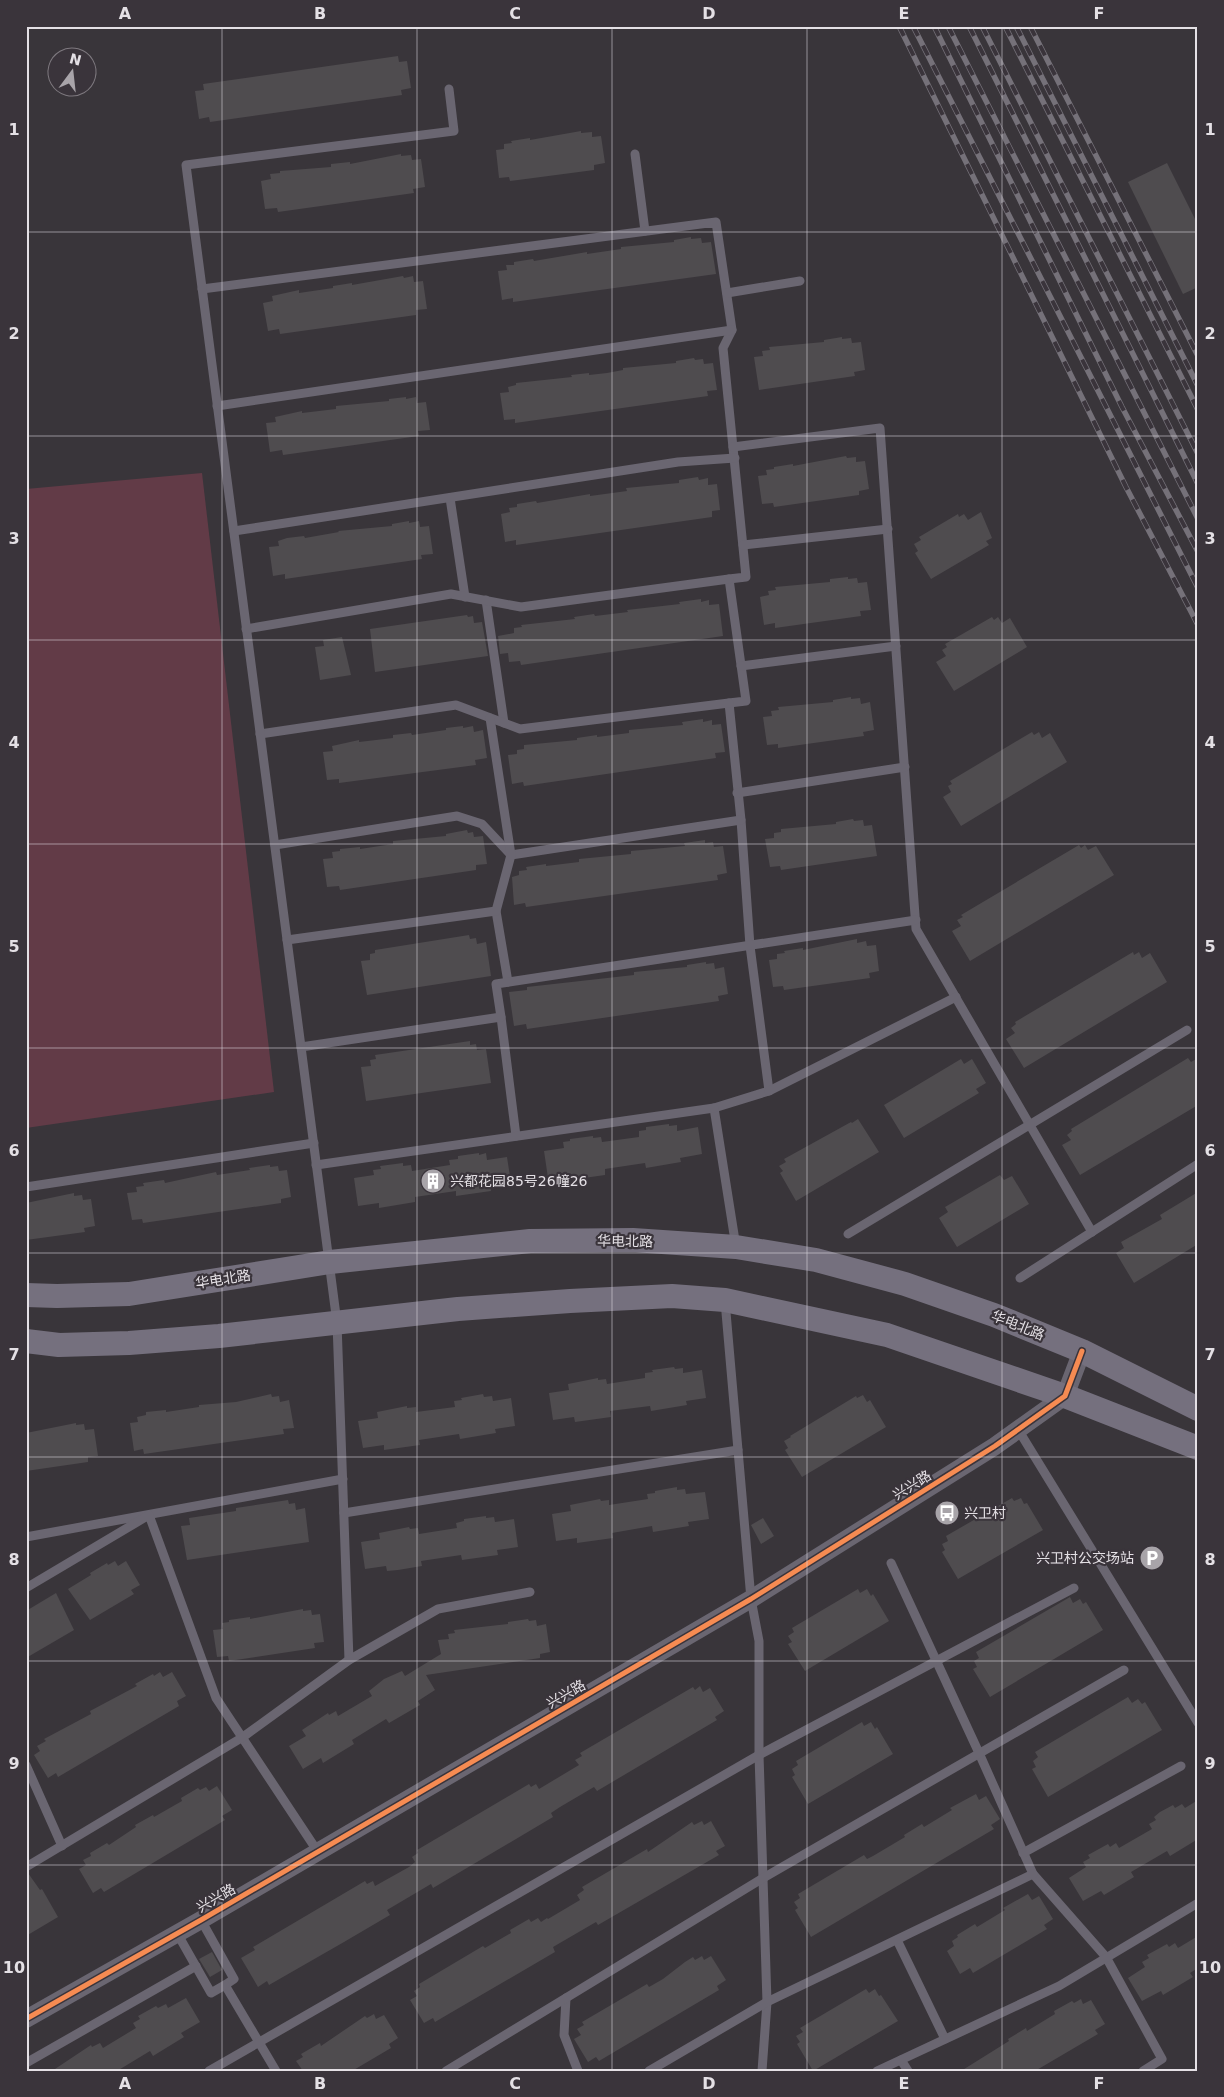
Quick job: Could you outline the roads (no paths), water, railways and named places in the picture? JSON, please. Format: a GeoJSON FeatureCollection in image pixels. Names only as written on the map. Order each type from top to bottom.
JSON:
{"type":"FeatureCollection","features":[{"type":"Feature","properties":{"kind":"main road","name":"华电北路"},"geometry":{"type":"LineString","coordinates":[[26,1295],[129,1294],[330,1262],[530,1241],[633,1240],[736,1247],[816,1260],[905,1284],[994,1315],[1082,1351],[1198,1409]]}},
{"type":"Feature","properties":{"kind":"main road"},"geometry":{"type":"LineString","coordinates":[[26,1340],[58,1345],[129,1343],[219,1336],[458,1309],[672,1296],[725,1300],[887,1335],[1065,1396],[1198,1448]]}},
{"type":"Feature","properties":{"kind":"street"},"geometry":{"type":"LineString","coordinates":[[1065,1396],[1082,1351]]}},
{"type":"Feature","properties":{"kind":"street","name":"兴兴路"},"geometry":{"type":"LineString","coordinates":[[26,2019],[201,1920],[751,1598],[1019,1430],[1065,1396]]}},
{"type":"Feature","properties":{"kind":"lane"},"geometry":{"type":"LineString","coordinates":[[349,1660],[337,1323],[186,165],[454,131],[449,88]]}},
{"type":"Feature","properties":{"kind":"lane"},"geometry":{"type":"LineString","coordinates":[[635,154],[645,232]]}},
{"type":"Feature","properties":{"kind":"lane"},"geometry":{"type":"LineString","coordinates":[[202,290],[716,222],[732,330],[723,348],[746,577],[521,607],[451,594],[246,629]]}},
{"type":"Feature","properties":{"kind":"lane"},"geometry":{"type":"LineString","coordinates":[[727,293],[800,281]]}},
{"type":"Feature","properties":{"kind":"lane"},"geometry":{"type":"LineString","coordinates":[[217,406],[732,330]]}},
{"type":"Feature","properties":{"kind":"lane"},"geometry":{"type":"LineString","coordinates":[[733,447],[880,428],[916,929],[1092,1232]]}},
{"type":"Feature","properties":{"kind":"lane"},"geometry":{"type":"LineString","coordinates":[[234,531],[678,462],[735,458]]}},
{"type":"Feature","properties":{"kind":"lane"},"geometry":{"type":"LineString","coordinates":[[450,498],[464,597]]}},
{"type":"Feature","properties":{"kind":"lane"},"geometry":{"type":"LineString","coordinates":[[743,545],[888,530]]}},
{"type":"Feature","properties":{"kind":"lane"},"geometry":{"type":"LineString","coordinates":[[260,734],[456,705],[520,729],[746,701],[729,579]]}},
{"type":"Feature","properties":{"kind":"lane"},"geometry":{"type":"LineString","coordinates":[[486,600],[504,723]]}},
{"type":"Feature","properties":{"kind":"lane"},"geometry":{"type":"LineString","coordinates":[[741,666],[896,646]]}},
{"type":"Feature","properties":{"kind":"lane"},"geometry":{"type":"LineString","coordinates":[[728,703],[741,820],[750,946],[769,1091]]}},
{"type":"Feature","properties":{"kind":"lane"},"geometry":{"type":"LineString","coordinates":[[490,718],[511,855],[496,911],[508,982]]}},
{"type":"Feature","properties":{"kind":"lane"},"geometry":{"type":"LineString","coordinates":[[738,793],[905,767]]}},
{"type":"Feature","properties":{"kind":"lane"},"geometry":{"type":"LineString","coordinates":[[275,845],[457,816],[482,824],[511,855]]}},
{"type":"Feature","properties":{"kind":"lane"},"geometry":{"type":"LineString","coordinates":[[511,855],[741,820]]}},
{"type":"Feature","properties":{"kind":"lane"},"geometry":{"type":"LineString","coordinates":[[287,940],[496,911]]}},
{"type":"Feature","properties":{"kind":"lane"},"geometry":{"type":"LineString","coordinates":[[516,1136],[496,984],[916,920]]}},
{"type":"Feature","properties":{"kind":"lane"},"geometry":{"type":"LineString","coordinates":[[316,1165],[714,1108],[769,1091],[956,996]]}},
{"type":"Feature","properties":{"kind":"lane"},"geometry":{"type":"LineString","coordinates":[[301,1047],[501,1018]]}},
{"type":"Feature","properties":{"kind":"lane"},"geometry":{"type":"LineString","coordinates":[[848,1234],[1187,1030]]}},
{"type":"Feature","properties":{"kind":"lane"},"geometry":{"type":"LineString","coordinates":[[714,1108],[736,1247]]}},
{"type":"Feature","properties":{"kind":"lane"},"geometry":{"type":"LineString","coordinates":[[26,1186],[314,1143]]}},
{"type":"Feature","properties":{"kind":"lane"},"geometry":{"type":"LineString","coordinates":[[1020,1278],[1198,1164]]}},
{"type":"Feature","properties":{"kind":"lane"},"geometry":{"type":"LineString","coordinates":[[725,1300],[751,1598],[759,1641],[759,1756],[767,2002],[762,2071]]}},
{"type":"Feature","properties":{"kind":"lane"},"geometry":{"type":"LineString","coordinates":[[1019,1430],[1198,1722]]}},
{"type":"Feature","properties":{"kind":"lane"},"geometry":{"type":"LineString","coordinates":[[344,1513],[738,1450]]}},
{"type":"Feature","properties":{"kind":"lane"},"geometry":{"type":"LineString","coordinates":[[26,1537],[343,1479]]}},
{"type":"Feature","properties":{"kind":"lane"},"geometry":{"type":"LineString","coordinates":[[26,1588],[150,1515]]}},
{"type":"Feature","properties":{"kind":"lane"},"geometry":{"type":"LineString","coordinates":[[150,1515],[216,1698],[318,1852]]}},
{"type":"Feature","properties":{"kind":"lane"},"geometry":{"type":"LineString","coordinates":[[891,1563],[1033,1874],[1106,1957],[1162,2059],[1143,2071]]}},
{"type":"Feature","properties":{"kind":"lane"},"geometry":{"type":"LineString","coordinates":[[210,2071],[759,1756],[1074,1588]]}},
{"type":"Feature","properties":{"kind":"lane"},"geometry":{"type":"LineString","coordinates":[[26,1867],[243,1737],[349,1660],[438,1610],[530,1592]]}},
{"type":"Feature","properties":{"kind":"lane"},"geometry":{"type":"LineString","coordinates":[[446,2071],[763,1878],[1124,1670]]}},
{"type":"Feature","properties":{"kind":"lane"},"geometry":{"type":"LineString","coordinates":[[26,1765],[62,1846]]}},
{"type":"Feature","properties":{"kind":"lane"},"geometry":{"type":"LineString","coordinates":[[1023,1853],[1181,1766]]}},
{"type":"Feature","properties":{"kind":"lane"},"geometry":{"type":"LineString","coordinates":[[649,2071],[767,2002],[1033,1874]]}},
{"type":"Feature","properties":{"kind":"lane"},"geometry":{"type":"LineString","coordinates":[[877,2071],[1059,1986],[1198,1903]]}},
{"type":"Feature","properties":{"kind":"lane"},"geometry":{"type":"LineString","coordinates":[[177,1933],[211,1993],[234,1980],[201,1920]]}},
{"type":"Feature","properties":{"kind":"lane"},"geometry":{"type":"LineString","coordinates":[[897,1940],[945,2039]]}},
{"type":"Feature","properties":{"kind":"lane"},"geometry":{"type":"LineString","coordinates":[[26,2063],[196,1966]]}},
{"type":"Feature","properties":{"kind":"lane"},"geometry":{"type":"LineString","coordinates":[[225,1985],[276,2071]]}},
{"type":"Feature","properties":{"kind":"lane"},"geometry":{"type":"LineString","coordinates":[[566,1998],[564,2035],[578,2071]]}},
{"type":"Feature","properties":{"kind":"lane"},"geometry":{"type":"LineString","coordinates":[[902,2060],[908,2071]]}},
{"type":"Feature","properties":{"kind":"railway"},"geometry":{"type":"LineString","coordinates":[[899,26],[1126,487],[1198,625]]}},
{"type":"Feature","properties":{"kind":"railway"},"geometry":{"type":"LineString","coordinates":[[913,26],[1198,588]]}},
{"type":"Feature","properties":{"kind":"railway"},"geometry":{"type":"LineString","coordinates":[[934,26],[1122,407],[1198,552]]}},
{"type":"Feature","properties":{"kind":"railway"},"geometry":{"type":"LineString","coordinates":[[948,26],[1198,519]]}},
{"type":"Feature","properties":{"kind":"railway"},"geometry":{"type":"LineString","coordinates":[[969,26],[1198,484]]}},
{"type":"Feature","properties":{"kind":"railway"},"geometry":{"type":"LineString","coordinates":[[982,26],[1198,454]]}},
{"type":"Feature","properties":{"kind":"railway"},"geometry":{"type":"LineString","coordinates":[[1005,26],[1198,410]]}},
{"type":"Feature","properties":{"kind":"railway"},"geometry":{"type":"LineString","coordinates":[[1016,26],[1198,386]]}},
{"type":"Feature","properties":{"kind":"railway"},"geometry":{"type":"LineString","coordinates":[[1030,26],[1198,356]]}},
{"type":"Feature","properties":{"kind":"place","name":"兴都花园85号26幢26"},"geometry":{"type":"Point","coordinates":[433,1181]}},
{"type":"Feature","properties":{"kind":"place","name":"兴卫村"},"geometry":{"type":"Point","coordinates":[947,1513]}},
{"type":"Feature","properties":{"kind":"place","name":"兴卫村公交场站"},"geometry":{"type":"Point","coordinates":[1152,1558]}}]}
